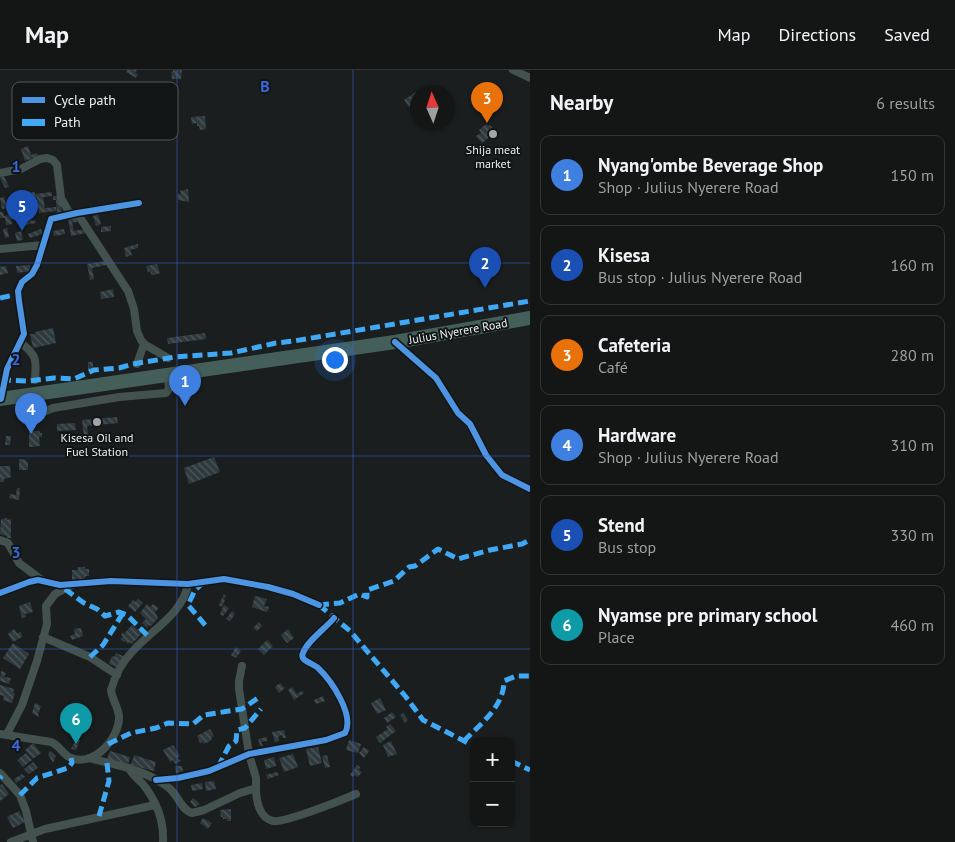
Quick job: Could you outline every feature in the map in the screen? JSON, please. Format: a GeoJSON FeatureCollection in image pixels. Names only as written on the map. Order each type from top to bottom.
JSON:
{"type":"FeatureCollection","features":[{"type":"Feature","properties":{"kind":"highway","name":"Julius Nyerere Road"},"geometry":{"type":"LineString","coordinates":[[0,399],[394,342],[530,318]]}},
{"type":"Feature","properties":{"kind":"street"},"geometry":{"type":"LineString","coordinates":[[512,70],[530,78]]}},
{"type":"Feature","properties":{"kind":"street"},"geometry":{"type":"LineString","coordinates":[[0,173],[21,169],[40,159],[47,158],[53,160],[57,165],[61,198],[74,213],[128,291],[134,309],[137,331],[144,344],[168,358]]}},
{"type":"Feature","properties":{"kind":"street"},"geometry":{"type":"LineString","coordinates":[[0,399],[7,369],[24,334],[18,291],[22,282],[32,274],[50,219],[74,213],[139,203]]}},
{"type":"Feature","properties":{"kind":"street"},"geometry":{"type":"LineString","coordinates":[[0,249],[43,245]]}},
{"type":"Feature","properties":{"kind":"street"},"geometry":{"type":"LineString","coordinates":[[394,342],[436,378],[458,413],[470,424],[486,455],[502,475],[530,489]]}},
{"type":"Feature","properties":{"kind":"street"},"geometry":{"type":"LineString","coordinates":[[21,343],[28,348],[36,360],[35,380]]}},
{"type":"Feature","properties":{"kind":"street"},"geometry":{"type":"LineString","coordinates":[[137,364],[144,344]]}},
{"type":"Feature","properties":{"kind":"street"},"geometry":{"type":"LineString","coordinates":[[25,420],[52,408],[166,393],[169,389],[168,375]]}},
{"type":"Feature","properties":{"kind":"street"},"geometry":{"type":"LineString","coordinates":[[0,540],[8,543],[19,563],[43,580],[60,585],[139,581],[188,584],[224,579],[268,587],[293,594],[319,605]]}},
{"type":"Feature","properties":{"kind":"street"},"geometry":{"type":"LineString","coordinates":[[0,592],[29,582],[43,580]]}},
{"type":"Feature","properties":{"kind":"street"},"geometry":{"type":"LineString","coordinates":[[75,583],[55,594],[46,606],[47,624],[37,661],[22,704],[4,734],[51,742],[57,744],[68,756],[89,758],[129,768],[156,780],[170,790],[184,808],[192,813],[204,810],[240,793],[256,788]]}},
{"type":"Feature","properties":{"kind":"street"},"geometry":{"type":"LineString","coordinates":[[89,758],[105,750],[118,724],[119,714],[111,690],[117,675],[130,653],[179,607],[186,594],[188,584]]}},
{"type":"Feature","properties":{"kind":"street"},"geometry":{"type":"LineString","coordinates":[[156,780],[178,778],[209,771],[249,754],[326,740],[345,733],[348,723],[341,698],[316,666],[303,660],[302,657],[307,648],[334,618]]}},
{"type":"Feature","properties":{"kind":"street"},"geometry":{"type":"LineString","coordinates":[[43,637],[90,657],[117,675]]}},
{"type":"Feature","properties":{"kind":"street"},"geometry":{"type":"LineString","coordinates":[[242,666],[239,689],[249,754],[256,778],[256,800],[266,818],[273,821],[297,816],[356,794]]}},
{"type":"Feature","properties":{"kind":"street"},"geometry":{"type":"LineString","coordinates":[[129,768],[150,794],[161,819],[164,831],[163,842]]}},
{"type":"Feature","properties":{"kind":"street"},"geometry":{"type":"LineString","coordinates":[[0,773],[20,795],[32,838]]}},
{"type":"Feature","properties":{"kind":"street"},"geometry":{"type":"LineString","coordinates":[[10,842],[32,838],[45,829],[155,805]]}},
{"type":"Feature","properties":{"kind":"building"},"geometry":{"type":"Polygon","coordinates":[[[127,70],[137,70],[135,73],[138,74],[136,78],[126,72],[127,70]]]}},
{"type":"Feature","properties":{"kind":"building"},"geometry":{"type":"Polygon","coordinates":[[[173,70],[182,70],[181,79],[172,79],[171,71],[173,72],[173,70]]]}},
{"type":"Feature","properties":{"kind":"building"},"geometry":{"type":"Polygon","coordinates":[[[410,96],[410,106],[409,107],[404,100],[410,96]]]}},
{"type":"Feature","properties":{"kind":"building"},"geometry":{"type":"Polygon","coordinates":[[[205,116],[206,129],[200,130],[197,123],[192,124],[191,117],[205,116]]]}},
{"type":"Feature","properties":{"kind":"building"},"geometry":{"type":"Polygon","coordinates":[[[486,124],[490,125],[496,132],[482,143],[476,136],[481,133],[479,130],[486,124]]]}},
{"type":"Feature","properties":{"kind":"building"},"geometry":{"type":"Polygon","coordinates":[[[28,146],[31,155],[37,153],[38,156],[25,161],[21,149],[28,146]]]}},
{"type":"Feature","properties":{"kind":"building"},"geometry":{"type":"Polygon","coordinates":[[[4,176],[9,187],[5,188],[0,178],[4,176]]]}},
{"type":"Feature","properties":{"kind":"building"},"geometry":{"type":"Polygon","coordinates":[[[188,189],[189,202],[178,200],[178,194],[181,194],[180,191],[188,189]]]}},
{"type":"Feature","properties":{"kind":"building"},"geometry":{"type":"Polygon","coordinates":[[[35,192],[36,197],[21,198],[21,194],[35,192]]]}},
{"type":"Feature","properties":{"kind":"building"},"geometry":{"type":"Polygon","coordinates":[[[52,192],[52,196],[43,197],[45,208],[56,207],[56,211],[39,213],[36,194],[52,192]]]}},
{"type":"Feature","properties":{"kind":"building"},"geometry":{"type":"Polygon","coordinates":[[[17,193],[21,206],[12,208],[11,205],[16,204],[14,194],[17,193]]]}},
{"type":"Feature","properties":{"kind":"building"},"geometry":{"type":"Polygon","coordinates":[[[53,196],[60,196],[62,213],[57,213],[56,200],[53,200],[53,196]]]}},
{"type":"Feature","properties":{"kind":"building"},"geometry":{"type":"Polygon","coordinates":[[[4,197],[7,208],[2,209],[0,198],[4,197]]]}},
{"type":"Feature","properties":{"kind":"building"},"geometry":{"type":"Polygon","coordinates":[[[33,201],[34,206],[21,208],[21,203],[33,201]]]}},
{"type":"Feature","properties":{"kind":"building"},"geometry":{"type":"Polygon","coordinates":[[[20,207],[21,213],[12,214],[11,210],[20,207]]]}},
{"type":"Feature","properties":{"kind":"building"},"geometry":{"type":"Polygon","coordinates":[[[27,211],[29,221],[35,220],[36,223],[24,225],[22,212],[27,211]]]}},
{"type":"Feature","properties":{"kind":"building"},"geometry":{"type":"Polygon","coordinates":[[[0,212],[3,212],[4,216],[11,214],[12,224],[6,225],[5,218],[0,218],[0,212]]]}},
{"type":"Feature","properties":{"kind":"building"},"geometry":{"type":"Polygon","coordinates":[[[98,214],[101,224],[96,226],[93,216],[98,214]]]}},
{"type":"Feature","properties":{"kind":"building"},"geometry":{"type":"Polygon","coordinates":[[[76,217],[77,222],[72,223],[74,231],[85,229],[86,233],[71,236],[68,218],[76,217]]]}},
{"type":"Feature","properties":{"kind":"building"},"geometry":{"type":"Polygon","coordinates":[[[111,226],[111,231],[101,232],[101,227],[111,226]]]}},
{"type":"Feature","properties":{"kind":"building"},"geometry":{"type":"Polygon","coordinates":[[[7,228],[9,237],[5,238],[3,229],[7,228]]]}},
{"type":"Feature","properties":{"kind":"building"},"geometry":{"type":"Polygon","coordinates":[[[41,229],[42,234],[30,238],[28,234],[41,229]]]}},
{"type":"Feature","properties":{"kind":"building"},"geometry":{"type":"Polygon","coordinates":[[[64,229],[65,234],[54,236],[53,231],[64,229]]]}},
{"type":"Feature","properties":{"kind":"building"},"geometry":{"type":"Polygon","coordinates":[[[21,231],[23,240],[17,241],[15,233],[21,231]]]}},
{"type":"Feature","properties":{"kind":"building"},"geometry":{"type":"Polygon","coordinates":[[[138,244],[138,248],[130,250],[132,255],[126,257],[124,248],[138,244]]]}},
{"type":"Feature","properties":{"kind":"building"},"geometry":{"type":"Polygon","coordinates":[[[105,261],[106,265],[92,268],[94,279],[90,280],[87,264],[105,261]]]}},
{"type":"Feature","properties":{"kind":"building"},"geometry":{"type":"Polygon","coordinates":[[[157,264],[160,273],[154,275],[150,271],[148,272],[146,266],[157,264]]]}},
{"type":"Feature","properties":{"kind":"building"},"geometry":{"type":"Polygon","coordinates":[[[30,265],[31,271],[17,273],[16,266],[30,265]]]}},
{"type":"Feature","properties":{"kind":"building"},"geometry":{"type":"Polygon","coordinates":[[[6,266],[8,273],[0,275],[0,267],[6,266]]]}},
{"type":"Feature","properties":{"kind":"building"},"geometry":{"type":"Polygon","coordinates":[[[113,289],[114,297],[101,299],[100,292],[113,289]]]}},
{"type":"Feature","properties":{"kind":"building"},"geometry":{"type":"Polygon","coordinates":[[[53,328],[56,343],[33,348],[30,334],[53,328]]]}},
{"type":"Feature","properties":{"kind":"building"},"geometry":{"type":"Polygon","coordinates":[[[205,333],[206,339],[168,344],[167,338],[205,333]]]}},
{"type":"Feature","properties":{"kind":"building"},"geometry":{"type":"Polygon","coordinates":[[[88,362],[93,362],[93,369],[90,369],[91,371],[88,371],[88,362]]]}},
{"type":"Feature","properties":{"kind":"building"},"geometry":{"type":"Polygon","coordinates":[[[117,417],[118,423],[87,426],[89,444],[85,444],[82,420],[117,417]]]}},
{"type":"Feature","properties":{"kind":"building"},"geometry":{"type":"Polygon","coordinates":[[[75,423],[76,430],[57,431],[57,424],[75,423]]]}},
{"type":"Feature","properties":{"kind":"building"},"geometry":{"type":"Polygon","coordinates":[[[29,431],[39,431],[42,433],[42,437],[39,437],[40,446],[29,447],[29,431]]]}},
{"type":"Feature","properties":{"kind":"building"},"geometry":{"type":"Polygon","coordinates":[[[6,436],[11,436],[10,445],[5,445],[6,436]]]}},
{"type":"Feature","properties":{"kind":"building"},"geometry":{"type":"Polygon","coordinates":[[[214,457],[220,472],[189,484],[184,468],[214,457]]]}},
{"type":"Feature","properties":{"kind":"building"},"geometry":{"type":"Polygon","coordinates":[[[19,459],[28,462],[28,470],[19,470],[19,459]]]}},
{"type":"Feature","properties":{"kind":"building"},"geometry":{"type":"Polygon","coordinates":[[[0,466],[10,466],[11,477],[4,479],[4,482],[0,482],[0,466]]]}},
{"type":"Feature","properties":{"kind":"building"},"geometry":{"type":"Polygon","coordinates":[[[17,488],[20,488],[19,500],[9,498],[10,494],[16,495],[17,488]]]}},
{"type":"Feature","properties":{"kind":"building"},"geometry":{"type":"Polygon","coordinates":[[[7,518],[7,520],[11,519],[11,538],[0,534],[1,519],[7,518]]]}},
{"type":"Feature","properties":{"kind":"building"},"geometry":{"type":"Polygon","coordinates":[[[78,567],[89,569],[89,576],[86,576],[84,580],[72,580],[72,570],[78,570],[78,567]]]}},
{"type":"Feature","properties":{"kind":"building"},"geometry":{"type":"Polygon","coordinates":[[[224,594],[226,597],[223,599],[225,600],[222,607],[219,605],[224,594]]]}},
{"type":"Feature","properties":{"kind":"building"},"geometry":{"type":"Polygon","coordinates":[[[255,596],[267,599],[264,606],[269,607],[267,612],[252,607],[255,596]]]}},
{"type":"Feature","properties":{"kind":"building"},"geometry":{"type":"Polygon","coordinates":[[[138,599],[143,603],[135,612],[128,606],[133,600],[135,602],[138,599]]]}},
{"type":"Feature","properties":{"kind":"building"},"geometry":{"type":"Polygon","coordinates":[[[30,602],[33,612],[25,614],[26,617],[22,618],[19,606],[30,602]]]}},
{"type":"Feature","properties":{"kind":"building"},"geometry":{"type":"Polygon","coordinates":[[[147,604],[150,607],[153,604],[159,608],[155,612],[158,618],[147,628],[142,623],[146,619],[140,613],[147,604]]]}},
{"type":"Feature","properties":{"kind":"building"},"geometry":{"type":"Polygon","coordinates":[[[224,605],[229,608],[223,616],[220,614],[224,605]]]}},
{"type":"Feature","properties":{"kind":"building"},"geometry":{"type":"Polygon","coordinates":[[[232,611],[235,614],[230,621],[226,619],[232,611]]]}},
{"type":"Feature","properties":{"kind":"building"},"geometry":{"type":"Polygon","coordinates":[[[259,622],[262,626],[257,631],[253,628],[259,622]]]}},
{"type":"Feature","properties":{"kind":"building"},"geometry":{"type":"Polygon","coordinates":[[[132,625],[142,633],[132,644],[129,642],[128,644],[120,639],[123,637],[121,635],[123,632],[124,634],[132,625]]]}},
{"type":"Feature","properties":{"kind":"building"},"geometry":{"type":"Polygon","coordinates":[[[81,628],[83,636],[72,640],[70,636],[75,634],[74,629],[81,628]]]}},
{"type":"Feature","properties":{"kind":"building"},"geometry":{"type":"Polygon","coordinates":[[[14,629],[17,633],[21,632],[22,637],[13,642],[8,634],[14,629]]]}},
{"type":"Feature","properties":{"kind":"building"},"geometry":{"type":"Polygon","coordinates":[[[288,629],[294,638],[287,643],[281,635],[288,629]]]}},
{"type":"Feature","properties":{"kind":"building"},"geometry":{"type":"Polygon","coordinates":[[[267,640],[273,646],[264,655],[258,649],[267,640]]]}},
{"type":"Feature","properties":{"kind":"building"},"geometry":{"type":"Polygon","coordinates":[[[13,643],[29,654],[20,669],[3,658],[13,643]]]}},
{"type":"Feature","properties":{"kind":"building"},"geometry":{"type":"Polygon","coordinates":[[[236,647],[241,651],[236,658],[231,655],[236,647]]]}},
{"type":"Feature","properties":{"kind":"building"},"geometry":{"type":"Polygon","coordinates":[[[116,653],[123,656],[117,667],[109,664],[112,656],[114,657],[116,653]]]}},
{"type":"Feature","properties":{"kind":"building"},"geometry":{"type":"Polygon","coordinates":[[[1,671],[6,673],[4,677],[11,678],[9,684],[0,681],[1,671]]]}},
{"type":"Feature","properties":{"kind":"building"},"geometry":{"type":"Polygon","coordinates":[[[280,683],[285,688],[279,693],[275,687],[280,683]]]}},
{"type":"Feature","properties":{"kind":"building"},"geometry":{"type":"Polygon","coordinates":[[[0,685],[14,689],[13,693],[15,693],[12,703],[3,700],[4,696],[0,695],[0,685]]]}},
{"type":"Feature","properties":{"kind":"building"},"geometry":{"type":"Polygon","coordinates":[[[292,687],[297,694],[302,691],[304,693],[294,700],[288,690],[292,687]]]}},
{"type":"Feature","properties":{"kind":"building"},"geometry":{"type":"Polygon","coordinates":[[[323,696],[325,701],[316,704],[314,700],[323,696]]]}},
{"type":"Feature","properties":{"kind":"building"},"geometry":{"type":"Polygon","coordinates":[[[380,698],[386,710],[377,714],[371,703],[380,698]]]}},
{"type":"Feature","properties":{"kind":"building"},"geometry":{"type":"Polygon","coordinates":[[[35,703],[41,706],[38,714],[39,717],[32,713],[35,703]]]}},
{"type":"Feature","properties":{"kind":"building"},"geometry":{"type":"Polygon","coordinates":[[[392,712],[396,717],[387,723],[384,718],[392,712]]]}},
{"type":"Feature","properties":{"kind":"building"},"geometry":{"type":"Polygon","coordinates":[[[403,713],[408,720],[405,723],[400,715],[403,713]]]}},
{"type":"Feature","properties":{"kind":"building"},"geometry":{"type":"Polygon","coordinates":[[[390,724],[396,731],[380,743],[376,737],[388,729],[386,727],[390,724]]]}},
{"type":"Feature","properties":{"kind":"building"},"geometry":{"type":"Polygon","coordinates":[[[210,729],[214,736],[211,738],[212,740],[204,744],[203,742],[200,743],[197,736],[210,729]]]}},
{"type":"Feature","properties":{"kind":"building"},"geometry":{"type":"Polygon","coordinates":[[[284,730],[286,738],[283,738],[282,735],[278,737],[279,741],[275,742],[272,732],[284,730]]]}},
{"type":"Feature","properties":{"kind":"building"},"geometry":{"type":"Polygon","coordinates":[[[267,737],[267,741],[261,742],[263,746],[260,746],[258,739],[267,737]]]}},
{"type":"Feature","properties":{"kind":"building"},"geometry":{"type":"Polygon","coordinates":[[[77,738],[80,740],[76,750],[71,749],[77,738]]]}},
{"type":"Feature","properties":{"kind":"building"},"geometry":{"type":"Polygon","coordinates":[[[349,740],[361,744],[358,753],[346,750],[349,740]]]}},
{"type":"Feature","properties":{"kind":"building"},"geometry":{"type":"Polygon","coordinates":[[[391,741],[397,754],[388,757],[383,745],[391,741]]]}},
{"type":"Feature","properties":{"kind":"building"},"geometry":{"type":"Polygon","coordinates":[[[33,743],[41,753],[33,759],[25,750],[33,743]]]}},
{"type":"Feature","properties":{"kind":"building"},"geometry":{"type":"Polygon","coordinates":[[[173,745],[180,756],[177,758],[181,761],[175,764],[173,760],[170,762],[163,750],[173,745]]]}},
{"type":"Feature","properties":{"kind":"building"},"geometry":{"type":"Polygon","coordinates":[[[318,747],[322,763],[310,766],[306,749],[318,747]]]}},
{"type":"Feature","properties":{"kind":"building"},"geometry":{"type":"Polygon","coordinates":[[[364,747],[369,751],[364,758],[359,753],[364,747]]]}},
{"type":"Feature","properties":{"kind":"building"},"geometry":{"type":"Polygon","coordinates":[[[50,751],[56,756],[53,763],[48,754],[50,751]]]}},
{"type":"Feature","properties":{"kind":"building"},"geometry":{"type":"Polygon","coordinates":[[[110,751],[130,757],[128,765],[107,759],[110,751]]]}},
{"type":"Feature","properties":{"kind":"building"},"geometry":{"type":"Polygon","coordinates":[[[26,753],[32,760],[23,767],[17,760],[26,753]]]}},
{"type":"Feature","properties":{"kind":"building"},"geometry":{"type":"Polygon","coordinates":[[[293,754],[298,767],[284,772],[279,758],[293,754]]]}},
{"type":"Feature","properties":{"kind":"building"},"geometry":{"type":"Polygon","coordinates":[[[134,755],[156,762],[154,771],[131,765],[134,755]]]}},
{"type":"Feature","properties":{"kind":"building"},"geometry":{"type":"Polygon","coordinates":[[[327,755],[330,767],[325,768],[322,756],[327,755]]]}},
{"type":"Feature","properties":{"kind":"building"},"geometry":{"type":"Polygon","coordinates":[[[274,757],[276,766],[266,769],[264,760],[274,757]]]}},
{"type":"Feature","properties":{"kind":"building"},"geometry":{"type":"Polygon","coordinates":[[[33,762],[38,768],[29,774],[24,769],[33,762]]]}},
{"type":"Feature","properties":{"kind":"building"},"geometry":{"type":"Polygon","coordinates":[[[357,765],[362,772],[358,777],[354,775],[353,777],[350,775],[357,765]]]}},
{"type":"Feature","properties":{"kind":"building"},"geometry":{"type":"Polygon","coordinates":[[[175,766],[182,766],[183,771],[176,773],[175,766]]]}},
{"type":"Feature","properties":{"kind":"building"},"geometry":{"type":"Polygon","coordinates":[[[277,772],[279,775],[268,779],[266,775],[277,772]]]}},
{"type":"Feature","properties":{"kind":"building"},"geometry":{"type":"Polygon","coordinates":[[[22,774],[25,777],[16,783],[14,779],[22,774]]]}},
{"type":"Feature","properties":{"kind":"building"},"geometry":{"type":"Polygon","coordinates":[[[214,781],[216,789],[206,791],[205,782],[214,781]]]}},
{"type":"Feature","properties":{"kind":"building"},"geometry":{"type":"Polygon","coordinates":[[[202,783],[203,789],[192,791],[191,785],[202,783]]]}},
{"type":"Feature","properties":{"kind":"building"},"geometry":{"type":"Polygon","coordinates":[[[2,784],[9,794],[0,801],[0,785],[2,784]]]}},
{"type":"Feature","properties":{"kind":"building"},"geometry":{"type":"Polygon","coordinates":[[[193,798],[200,804],[195,807],[190,802],[193,798]]]}},
{"type":"Feature","properties":{"kind":"building"},"geometry":{"type":"Polygon","coordinates":[[[231,809],[231,821],[221,817],[220,810],[231,809]]]}},
{"type":"Feature","properties":{"kind":"building"},"geometry":{"type":"Polygon","coordinates":[[[19,811],[25,822],[13,828],[7,817],[19,811]]]}},
{"type":"Feature","properties":{"kind":"building"},"geometry":{"type":"Polygon","coordinates":[[[203,818],[212,823],[208,829],[200,823],[203,818]]]}},
{"type":"Feature","properties":{"kind":"marked path"},"geometry":{"type":"LineString","coordinates":[[0,298],[18,294]]}},
{"type":"Feature","properties":{"kind":"marked path"},"geometry":{"type":"LineString","coordinates":[[1,381],[28,381],[54,378],[74,379],[94,370],[119,368],[175,357],[231,353],[276,343],[530,301]]}},
{"type":"Feature","properties":{"kind":"marked path"},"geometry":{"type":"LineString","coordinates":[[319,605],[340,603],[359,594],[367,597],[367,590],[394,581],[409,567],[415,566],[438,549],[458,559],[522,544],[530,540]]}},
{"type":"Feature","properties":{"kind":"marked path"},"geometry":{"type":"LineString","coordinates":[[204,582],[195,590],[188,605],[206,626]]}},
{"type":"Feature","properties":{"kind":"marked path"},"geometry":{"type":"LineString","coordinates":[[65,589],[105,616],[119,612],[127,615],[148,636]]}},
{"type":"Feature","properties":{"kind":"marked path"},"geometry":{"type":"LineString","coordinates":[[319,605],[350,631],[423,720],[470,744]]}},
{"type":"Feature","properties":{"kind":"marked path"},"geometry":{"type":"LineString","coordinates":[[90,657],[103,645],[123,613]]}},
{"type":"Feature","properties":{"kind":"marked path"},"geometry":{"type":"LineString","coordinates":[[464,741],[496,707],[503,690],[504,681],[516,676],[530,676]]}},
{"type":"Feature","properties":{"kind":"marked path"},"geometry":{"type":"LineString","coordinates":[[108,744],[131,733],[156,728],[168,723],[193,724],[204,715],[242,709],[258,698]]}},
{"type":"Feature","properties":{"kind":"marked path"},"geometry":{"type":"LineString","coordinates":[[218,767],[229,746],[236,741],[237,730],[245,728],[261,709]]}},
{"type":"Feature","properties":{"kind":"marked path"},"geometry":{"type":"LineString","coordinates":[[20,795],[37,778],[68,768],[72,763],[71,758]]}},
{"type":"Feature","properties":{"kind":"marked path"},"geometry":{"type":"LineString","coordinates":[[99,816],[109,781],[107,763]]}},
{"type":"Feature","properties":{"kind":"marked path"},"geometry":{"type":"LineString","coordinates":[[515,763],[530,770]]}},
{"type":"Feature","properties":{"kind":"cycle path"},"geometry":{"type":"LineString","coordinates":[[1,399],[7,369],[24,334],[18,291],[22,282],[32,274],[37,265],[51,219],[139,203]]}},
{"type":"Feature","properties":{"kind":"cycle path"},"geometry":{"type":"LineString","coordinates":[[395,342],[436,378],[458,413],[470,424],[486,455],[502,475],[530,489]]}},
{"type":"Feature","properties":{"kind":"cycle path"},"geometry":{"type":"LineString","coordinates":[[0,593],[38,580],[60,585],[111,581],[188,584],[224,579],[268,587],[293,594],[319,605]]}},
{"type":"Feature","properties":{"kind":"cycle path"},"geometry":{"type":"LineString","coordinates":[[156,780],[178,778],[209,771],[249,754],[326,740],[345,733],[347,717],[335,689],[316,666],[305,660],[302,656],[308,644],[334,618]]}},
{"type":"Feature","properties":{"kind":"place","name":"Cafeteria"},"geometry":{"type":"Point","coordinates":[487,123]}},
{"type":"Feature","properties":{"kind":"place","name":"Shija meat market"},"geometry":{"type":"Point","coordinates":[493,134]}},
{"type":"Feature","properties":{"kind":"place","name":"Stend"},"geometry":{"type":"Point","coordinates":[22,231]}},
{"type":"Feature","properties":{"kind":"place","name":"Kisesa"},"geometry":{"type":"Point","coordinates":[485,288]}},
{"type":"Feature","properties":{"kind":"place","name":"Nyang'ombe Beverage Shop"},"geometry":{"type":"Point","coordinates":[185,406]}},
{"type":"Feature","properties":{"kind":"place","name":"Kisesa Oil and Fuel Station"},"geometry":{"type":"Point","coordinates":[97,422]}},
{"type":"Feature","properties":{"kind":"place","name":"Hardware"},"geometry":{"type":"Point","coordinates":[31,434]}},
{"type":"Feature","properties":{"kind":"place","name":"Nyamse pre primary school"},"geometry":{"type":"Point","coordinates":[76,744]}}]}
